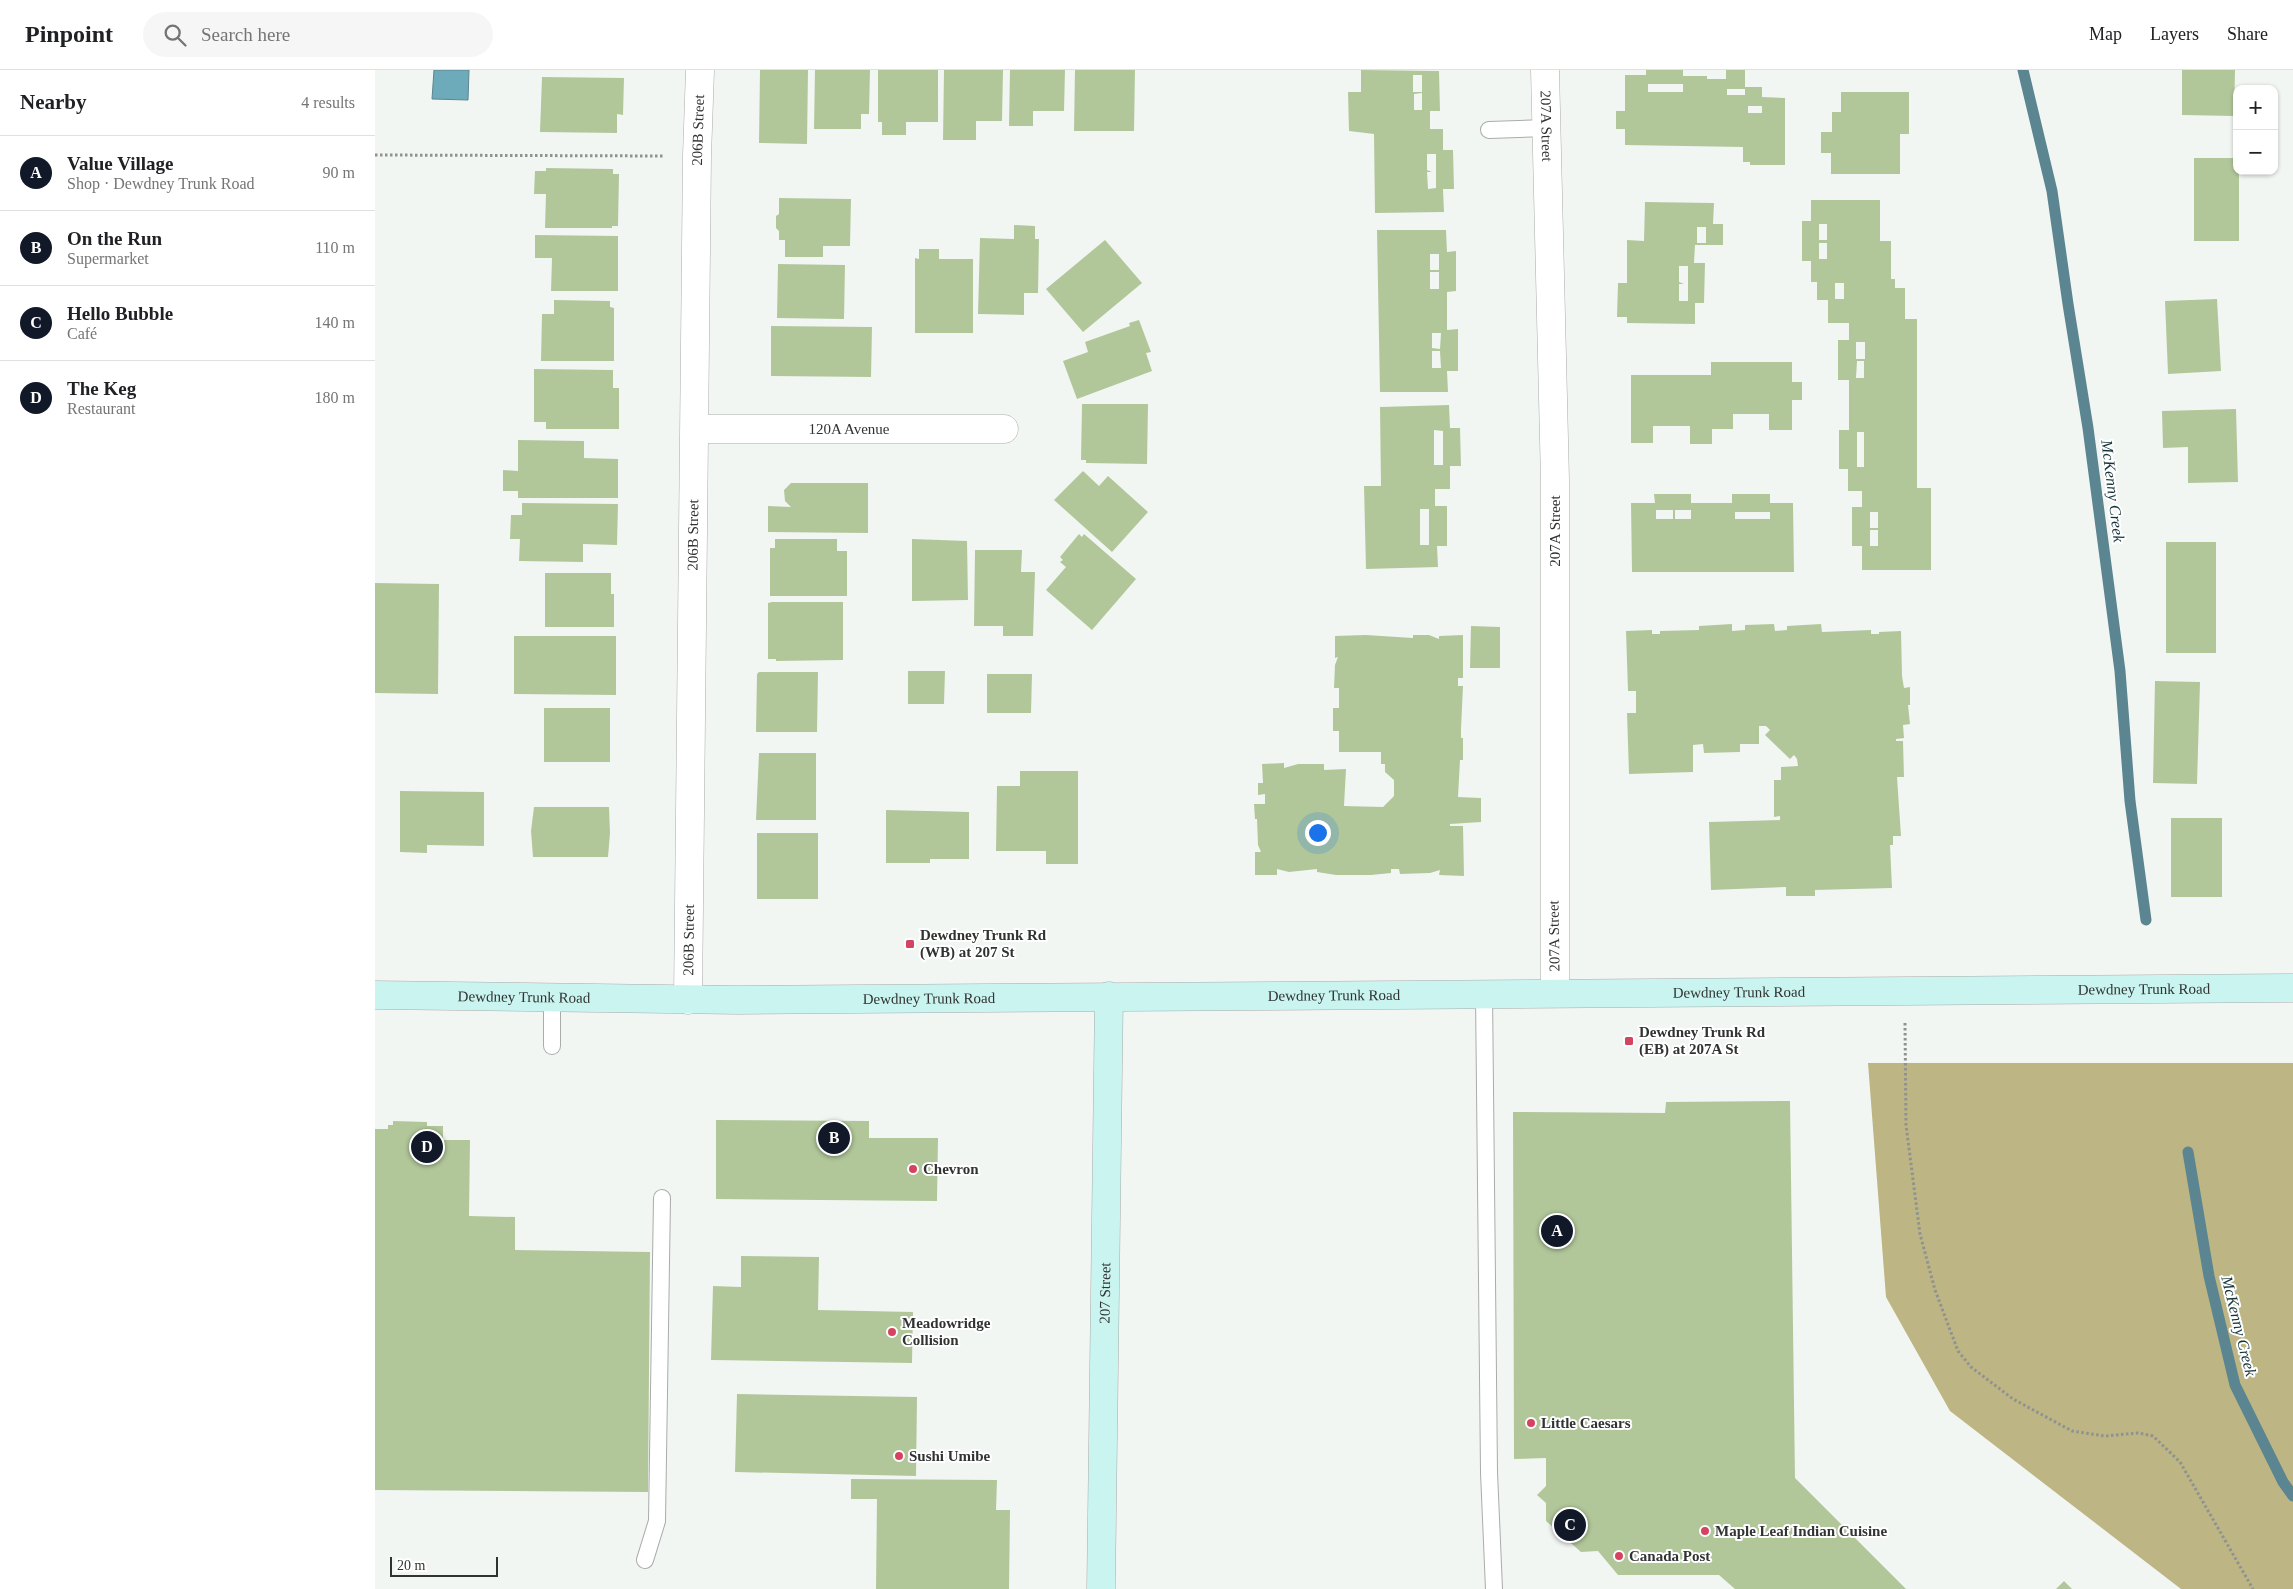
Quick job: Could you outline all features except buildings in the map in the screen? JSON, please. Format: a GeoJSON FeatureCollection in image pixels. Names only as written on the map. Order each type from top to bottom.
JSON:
{"type":"FeatureCollection","features":[{"type":"Feature","properties":{"kind":"main road","name":"Dewdney Trunk Road"},"geometry":{"type":"LineString","coordinates":[[375,995],[688,1000],[2293,988]]}},
{"type":"Feature","properties":{"kind":"main road","name":"207 Street"},"geometry":{"type":"LineString","coordinates":[[1101,1589],[1109,996]]}},
{"type":"Feature","properties":{"kind":"street","name":"206B Street"},"geometry":{"type":"LineString","coordinates":[[688,1000],[697,156],[700,70]]}},
{"type":"Feature","properties":{"kind":"street","name":"207A Street"},"geometry":{"type":"LineString","coordinates":[[1545,70],[1555,480],[1555,993]]}},
{"type":"Feature","properties":{"kind":"street","name":"120A Avenue"},"geometry":{"type":"LineString","coordinates":[[695,429],[1003,429]]}},
{"type":"Feature","properties":{"kind":"lane"},"geometry":{"type":"LineString","coordinates":[[1489,130],[1546,128]]}},
{"type":"Feature","properties":{"kind":"lane"},"geometry":{"type":"LineString","coordinates":[[1483,993],[1489,1472],[1494,1589]]}},
{"type":"Feature","properties":{"kind":"lane"},"geometry":{"type":"LineString","coordinates":[[552,998],[552,1046]]}},
{"type":"Feature","properties":{"kind":"lane"},"geometry":{"type":"LineString","coordinates":[[645,1560],[657,1521],[662,1198]]}},
{"type":"Feature","properties":{"kind":"path"},"geometry":{"type":"LineString","coordinates":[[375,155],[697,156]]}},
{"type":"Feature","properties":{"kind":"path"},"geometry":{"type":"LineString","coordinates":[[1905,992],[1906,1125],[1920,1234],[1935,1290],[1958,1350],[1971,1367],[2013,1399],[2071,1431],[2105,1436],[2138,1433],[2153,1436],[2180,1462],[2253,1589]]}},
{"type":"Feature","properties":{"kind":"shaded area"},"geometry":{"type":"Polygon","coordinates":[[[1868,1063],[2293,1063],[2293,1589],[2181,1589],[1950,1411],[1886,1297],[1868,1063]]]}},
{"type":"Feature","properties":{"kind":"water"},"geometry":{"type":"Polygon","coordinates":[[[434,70],[469,70],[468,100],[432,99],[434,70]]]}},
{"type":"Feature","properties":{"kind":"waterway","name":"McKenny Creek"},"geometry":{"type":"LineString","coordinates":[[2023,70],[2052,191],[2088,428],[2120,671],[2130,801],[2146,920]]}},
{"type":"Feature","properties":{"kind":"waterway","name":"McKenny Creek"},"geometry":{"type":"LineString","coordinates":[[2188,1152],[2209,1276],[2235,1385],[2283,1482],[2293,1496]]}},
{"type":"Feature","properties":{"kind":"place","name":"Dewdney Trunk Rd (WB) at 207 St"},"geometry":{"type":"Point","coordinates":[910,944]}},
{"type":"Feature","properties":{"kind":"place","name":"Dewdney Trunk Rd (EB) at 207A St"},"geometry":{"type":"Point","coordinates":[1629,1041]}},
{"type":"Feature","properties":{"kind":"place","name":"On the Run"},"geometry":{"type":"Point","coordinates":[834,1138]}},
{"type":"Feature","properties":{"kind":"place","name":"The Keg"},"geometry":{"type":"Point","coordinates":[427,1147]}},
{"type":"Feature","properties":{"kind":"place","name":"Chevron"},"geometry":{"type":"Point","coordinates":[913,1169]}},
{"type":"Feature","properties":{"kind":"place","name":"Value Village"},"geometry":{"type":"Point","coordinates":[1557,1231]}},
{"type":"Feature","properties":{"kind":"place","name":"Meadowridge Collision"},"geometry":{"type":"Point","coordinates":[892,1332]}},
{"type":"Feature","properties":{"kind":"place","name":"Little Caesars"},"geometry":{"type":"Point","coordinates":[1531,1423]}},
{"type":"Feature","properties":{"kind":"place","name":"Sushi Umibe"},"geometry":{"type":"Point","coordinates":[899,1456]}},
{"type":"Feature","properties":{"kind":"place","name":"Hello Bubble"},"geometry":{"type":"Point","coordinates":[1570,1525]}},
{"type":"Feature","properties":{"kind":"place","name":"Maple Leaf Indian Cuisine"},"geometry":{"type":"Point","coordinates":[1705,1531]}},
{"type":"Feature","properties":{"kind":"place","name":"Canada Post"},"geometry":{"type":"Point","coordinates":[1619,1556]}}]}
